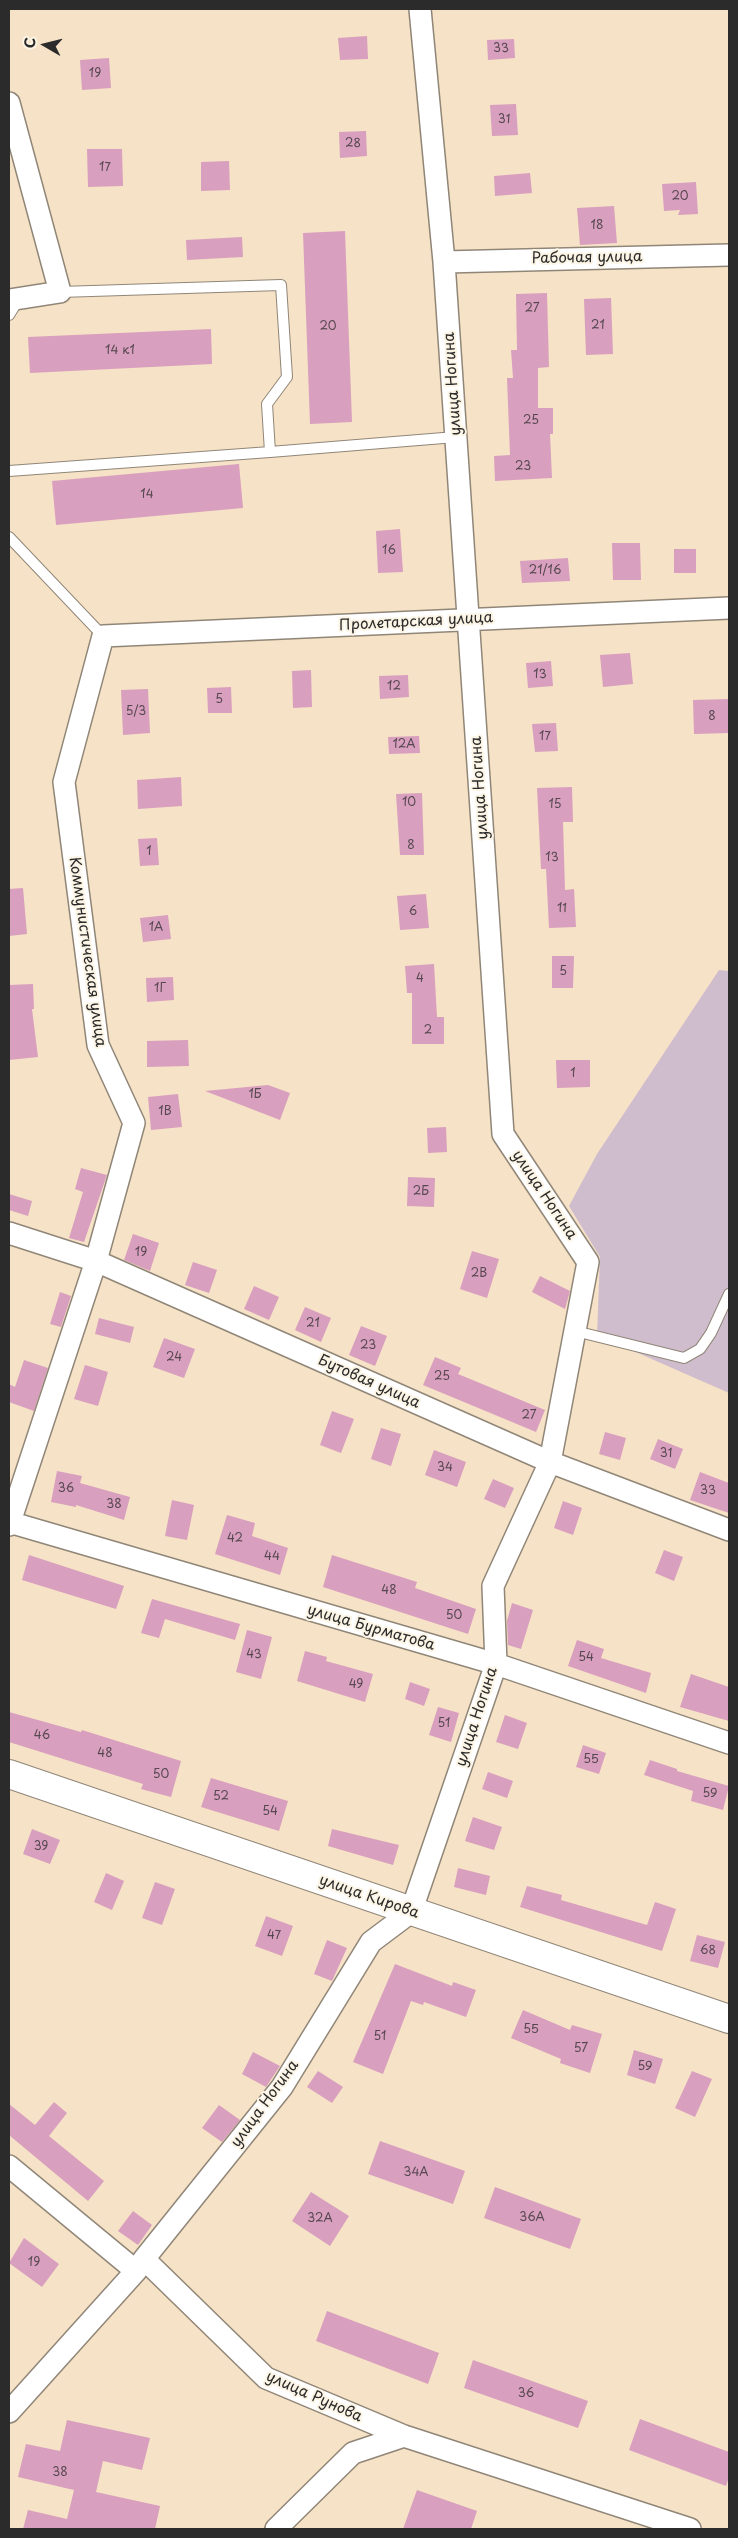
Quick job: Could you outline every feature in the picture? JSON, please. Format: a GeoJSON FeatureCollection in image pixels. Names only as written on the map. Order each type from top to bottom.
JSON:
{"type":"FeatureCollection","features":[{"type":"Feature","properties":{"kind":"main road","name":"улица Кирова"},"geometry":{"type":"LineString","coordinates":[[9,1774],[729,2019]]}},
{"type":"Feature","properties":{"kind":"street","name":"улица Ногина"},"geometry":{"type":"LineString","coordinates":[[9,2412],[140,2265],[282,2087],[371,1942],[411,1912],[496,1664],[493,1586],[550,1462],[588,1262],[503,1134],[444,262],[420,9]]}},
{"type":"Feature","properties":{"kind":"street"},"geometry":{"type":"LineString","coordinates":[[9,103],[60,292],[12,305]]}},
{"type":"Feature","properties":{"kind":"street","name":"Рабочая улица"},"geometry":{"type":"LineString","coordinates":[[444,262],[729,255]]}},
{"type":"Feature","properties":{"kind":"street","name":"Пролетарская улица"},"geometry":{"type":"LineString","coordinates":[[103,636],[729,608]]}},
{"type":"Feature","properties":{"kind":"street","name":"Коммунистическая улица"},"geometry":{"type":"LineString","coordinates":[[9,1523],[96,1261],[134,1122],[98,1045],[64,782],[103,636]]}},
{"type":"Feature","properties":{"kind":"street","name":"Бутовая улица"},"geometry":{"type":"LineString","coordinates":[[9,1233],[96,1261],[550,1462],[729,1530]]}},
{"type":"Feature","properties":{"kind":"street","name":"улица Бурматова"},"geometry":{"type":"LineString","coordinates":[[9,1523],[496,1664],[729,1743]]}},
{"type":"Feature","properties":{"kind":"street","name":"улица Рунова"},"geometry":{"type":"LineString","coordinates":[[9,2166],[140,2265],[266,2378],[404,2436],[690,2529]]}},
{"type":"Feature","properties":{"kind":"street"},"geometry":{"type":"LineString","coordinates":[[276,2529],[353,2453],[404,2436]]}},
{"type":"Feature","properties":{"kind":"lane"},"geometry":{"type":"LineString","coordinates":[[60,292],[281,285],[287,377],[267,404],[270,452]]}},
{"type":"Feature","properties":{"kind":"lane"},"geometry":{"type":"LineString","coordinates":[[9,471],[456,437]]}},
{"type":"Feature","properties":{"kind":"lane"},"geometry":{"type":"LineString","coordinates":[[9,538],[103,636]]}},
{"type":"Feature","properties":{"kind":"lane"},"geometry":{"type":"LineString","coordinates":[[575,1331],[684,1358],[700,1349],[711,1334],[729,1294]]}},
{"type":"Feature","properties":{"kind":"shaded area"},"geometry":{"type":"Polygon","coordinates":[[[719,970],[729,971],[729,1393],[597,1335],[600,1257],[569,1206],[597,1154],[719,970]]]}},
{"type":"Feature","properties":{"kind":"building"},"geometry":{"type":"Polygon","coordinates":[[[367,36],[368,59],[340,60],[338,38],[367,36]]]}},
{"type":"Feature","properties":{"kind":"building"},"geometry":{"type":"Polygon","coordinates":[[[514,39],[515,58],[488,60],[487,40],[514,39]]]}},
{"type":"Feature","properties":{"kind":"building"},"geometry":{"type":"Polygon","coordinates":[[[109,58],[111,88],[82,90],[80,60],[109,58]]]}},
{"type":"Feature","properties":{"kind":"building"},"geometry":{"type":"Polygon","coordinates":[[[516,104],[518,135],[492,136],[490,105],[516,104]]]}},
{"type":"Feature","properties":{"kind":"building"},"geometry":{"type":"Polygon","coordinates":[[[366,131],[367,156],[340,158],[339,132],[366,131]]]}},
{"type":"Feature","properties":{"kind":"building"},"geometry":{"type":"Polygon","coordinates":[[[87,149],[122,149],[123,186],[88,187],[87,149]]]}},
{"type":"Feature","properties":{"kind":"building"},"geometry":{"type":"Polygon","coordinates":[[[229,161],[230,190],[201,191],[201,162],[229,161]]]}},
{"type":"Feature","properties":{"kind":"building"},"geometry":{"type":"Polygon","coordinates":[[[530,173],[532,193],[495,196],[494,176],[530,173]]]}},
{"type":"Feature","properties":{"kind":"building"},"geometry":{"type":"Polygon","coordinates":[[[696,182],[698,214],[678,215],[680,210],[664,211],[662,184],[696,182]]]}},
{"type":"Feature","properties":{"kind":"building"},"geometry":{"type":"Polygon","coordinates":[[[614,206],[617,243],[580,245],[577,208],[614,206]]]}},
{"type":"Feature","properties":{"kind":"building"},"geometry":{"type":"Polygon","coordinates":[[[345,231],[352,422],[310,424],[303,233],[345,231]]]}},
{"type":"Feature","properties":{"kind":"building"},"geometry":{"type":"Polygon","coordinates":[[[242,237],[243,257],[187,260],[186,240],[242,237]]]}},
{"type":"Feature","properties":{"kind":"building"},"geometry":{"type":"Polygon","coordinates":[[[547,293],[549,367],[538,368],[538,408],[553,408],[553,434],[550,434],[552,478],[495,481],[494,456],[510,455],[507,378],[513,378],[511,350],[517,350],[516,294],[547,293]]]}},
{"type":"Feature","properties":{"kind":"building"},"geometry":{"type":"Polygon","coordinates":[[[611,298],[613,354],[586,355],[584,299],[611,298]]]}},
{"type":"Feature","properties":{"kind":"building"},"geometry":{"type":"Polygon","coordinates":[[[211,329],[212,364],[30,373],[28,337],[211,329]]]}},
{"type":"Feature","properties":{"kind":"building"},"geometry":{"type":"Polygon","coordinates":[[[239,464],[243,508],[56,525],[52,481],[239,464]]]}},
{"type":"Feature","properties":{"kind":"building"},"geometry":{"type":"Polygon","coordinates":[[[400,529],[403,572],[378,573],[376,531],[400,529]]]}},
{"type":"Feature","properties":{"kind":"building"},"geometry":{"type":"Polygon","coordinates":[[[612,543],[640,543],[641,580],[613,580],[612,543]]]}},
{"type":"Feature","properties":{"kind":"building"},"geometry":{"type":"Polygon","coordinates":[[[674,549],[696,549],[696,573],[674,573],[674,549]]]}},
{"type":"Feature","properties":{"kind":"building"},"geometry":{"type":"Polygon","coordinates":[[[568,558],[570,581],[522,583],[520,561],[568,558]]]}},
{"type":"Feature","properties":{"kind":"building"},"geometry":{"type":"Polygon","coordinates":[[[630,653],[633,684],[603,687],[600,655],[630,653]]]}},
{"type":"Feature","properties":{"kind":"building"},"geometry":{"type":"Polygon","coordinates":[[[551,661],[553,686],[528,688],[526,663],[551,661]]]}},
{"type":"Feature","properties":{"kind":"building"},"geometry":{"type":"Polygon","coordinates":[[[311,670],[312,707],[293,708],[292,671],[311,670]]]}},
{"type":"Feature","properties":{"kind":"building"},"geometry":{"type":"Polygon","coordinates":[[[408,675],[409,697],[380,699],[379,676],[408,675]]]}},
{"type":"Feature","properties":{"kind":"building"},"geometry":{"type":"Polygon","coordinates":[[[231,687],[232,713],[208,713],[207,688],[231,687]]]}},
{"type":"Feature","properties":{"kind":"building"},"geometry":{"type":"Polygon","coordinates":[[[148,689],[150,733],[123,735],[121,690],[148,689]]]}},
{"type":"Feature","properties":{"kind":"building"},"geometry":{"type":"Polygon","coordinates":[[[729,699],[729,733],[694,734],[693,700],[729,699]]]}},
{"type":"Feature","properties":{"kind":"building"},"geometry":{"type":"Polygon","coordinates":[[[556,723],[558,751],[535,752],[532,724],[556,723]]]}},
{"type":"Feature","properties":{"kind":"building"},"geometry":{"type":"Polygon","coordinates":[[[419,736],[420,753],[389,754],[388,737],[419,736]]]}},
{"type":"Feature","properties":{"kind":"building"},"geometry":{"type":"Polygon","coordinates":[[[181,777],[182,806],[138,809],[137,780],[181,777]]]}},
{"type":"Feature","properties":{"kind":"building"},"geometry":{"type":"Polygon","coordinates":[[[572,787],[573,822],[563,822],[565,890],[574,889],[576,927],[549,928],[546,869],[541,869],[537,788],[572,787]]]}},
{"type":"Feature","properties":{"kind":"building"},"geometry":{"type":"Polygon","coordinates":[[[422,793],[424,855],[400,855],[396,794],[422,793]]]}},
{"type":"Feature","properties":{"kind":"building"},"geometry":{"type":"Polygon","coordinates":[[[157,838],[159,865],[140,866],[138,839],[157,838]]]}},
{"type":"Feature","properties":{"kind":"building"},"geometry":{"type":"Polygon","coordinates":[[[23,888],[27,934],[9,936],[9,889],[23,888]]]}},
{"type":"Feature","properties":{"kind":"building"},"geometry":{"type":"Polygon","coordinates":[[[426,894],[429,928],[400,930],[397,896],[426,894]]]}},
{"type":"Feature","properties":{"kind":"building"},"geometry":{"type":"Polygon","coordinates":[[[168,915],[171,939],[143,942],[140,918],[168,915]]]}},
{"type":"Feature","properties":{"kind":"building"},"geometry":{"type":"Polygon","coordinates":[[[552,956],[574,956],[573,988],[552,988],[552,956]]]}},
{"type":"Feature","properties":{"kind":"building"},"geometry":{"type":"Polygon","coordinates":[[[434,964],[437,1017],[444,1017],[444,1044],[412,1044],[412,993],[407,993],[405,966],[434,964]]]}},
{"type":"Feature","properties":{"kind":"building"},"geometry":{"type":"Polygon","coordinates":[[[173,977],[174,1000],[147,1002],[146,978],[173,977]]]}},
{"type":"Feature","properties":{"kind":"building"},"geometry":{"type":"Polygon","coordinates":[[[33,984],[34,1009],[32,1009],[38,1057],[9,1060],[9,985],[33,984]]]}},
{"type":"Feature","properties":{"kind":"building"},"geometry":{"type":"Polygon","coordinates":[[[188,1040],[189,1066],[147,1067],[147,1041],[188,1040]]]}},
{"type":"Feature","properties":{"kind":"building"},"geometry":{"type":"Polygon","coordinates":[[[556,1060],[590,1060],[590,1087],[557,1088],[556,1060]]]}},
{"type":"Feature","properties":{"kind":"building"},"geometry":{"type":"Polygon","coordinates":[[[268,1085],[290,1093],[280,1120],[205,1091],[268,1085]]]}},
{"type":"Feature","properties":{"kind":"building"},"geometry":{"type":"Polygon","coordinates":[[[178,1094],[182,1127],[151,1130],[148,1097],[178,1094]]]}},
{"type":"Feature","properties":{"kind":"building"},"geometry":{"type":"Polygon","coordinates":[[[446,1127],[447,1152],[428,1153],[427,1128],[446,1127]]]}},
{"type":"Feature","properties":{"kind":"building"},"geometry":{"type":"Polygon","coordinates":[[[81,1168],[107,1175],[84,1242],[69,1238],[83,1192],[75,1189],[81,1168]]]}},
{"type":"Feature","properties":{"kind":"building"},"geometry":{"type":"Polygon","coordinates":[[[408,1177],[435,1178],[434,1207],[407,1206],[408,1177]]]}},
{"type":"Feature","properties":{"kind":"building"},"geometry":{"type":"Polygon","coordinates":[[[9,1194],[32,1201],[28,1216],[9,1210],[9,1194]]]}},
{"type":"Feature","properties":{"kind":"building"},"geometry":{"type":"Polygon","coordinates":[[[133,1234],[159,1243],[150,1271],[124,1260],[133,1234]]]}},
{"type":"Feature","properties":{"kind":"building"},"geometry":{"type":"Polygon","coordinates":[[[472,1251],[499,1259],[487,1298],[460,1289],[472,1251]]]}},
{"type":"Feature","properties":{"kind":"building"},"geometry":{"type":"Polygon","coordinates":[[[193,1262],[217,1270],[209,1293],[185,1285],[193,1262]]]}},
{"type":"Feature","properties":{"kind":"building"},"geometry":{"type":"Polygon","coordinates":[[[540,1276],[570,1291],[565,1309],[532,1292],[540,1276]]]}},
{"type":"Feature","properties":{"kind":"building"},"geometry":{"type":"Polygon","coordinates":[[[254,1286],[279,1297],[269,1320],[244,1309],[254,1286]]]}},
{"type":"Feature","properties":{"kind":"building"},"geometry":{"type":"Polygon","coordinates":[[[60,1292],[71,1296],[61,1327],[50,1324],[60,1292]]]}},
{"type":"Feature","properties":{"kind":"building"},"geometry":{"type":"Polygon","coordinates":[[[305,1307],[331,1318],[321,1342],[295,1330],[305,1307]]]}},
{"type":"Feature","properties":{"kind":"building"},"geometry":{"type":"Polygon","coordinates":[[[99,1318],[134,1327],[130,1343],[95,1334],[99,1318]]]}},
{"type":"Feature","properties":{"kind":"building"},"geometry":{"type":"Polygon","coordinates":[[[361,1326],[387,1336],[375,1366],[349,1355],[361,1326]]]}},
{"type":"Feature","properties":{"kind":"building"},"geometry":{"type":"Polygon","coordinates":[[[164,1338],[195,1349],[184,1378],[153,1367],[164,1338]]]}},
{"type":"Feature","properties":{"kind":"building"},"geometry":{"type":"Polygon","coordinates":[[[435,1357],[461,1368],[458,1374],[545,1410],[536,1432],[423,1385],[435,1357]]]}},
{"type":"Feature","properties":{"kind":"building"},"geometry":{"type":"Polygon","coordinates":[[[24,1360],[48,1368],[34,1411],[9,1402],[9,1384],[15,1387],[24,1360]]]}},
{"type":"Feature","properties":{"kind":"building"},"geometry":{"type":"Polygon","coordinates":[[[85,1365],[108,1372],[98,1406],[74,1399],[85,1365]]]}},
{"type":"Feature","properties":{"kind":"building"},"geometry":{"type":"Polygon","coordinates":[[[332,1411],[354,1419],[341,1453],[320,1445],[332,1411]]]}},
{"type":"Feature","properties":{"kind":"building"},"geometry":{"type":"Polygon","coordinates":[[[381,1428],[401,1434],[391,1466],[371,1459],[381,1428]]]}},
{"type":"Feature","properties":{"kind":"building"},"geometry":{"type":"Polygon","coordinates":[[[605,1432],[626,1438],[620,1460],[599,1454],[605,1432]]]}},
{"type":"Feature","properties":{"kind":"building"},"geometry":{"type":"Polygon","coordinates":[[[658,1439],[683,1449],[675,1469],[650,1459],[658,1439]]]}},
{"type":"Feature","properties":{"kind":"building"},"geometry":{"type":"Polygon","coordinates":[[[434,1450],[466,1462],[457,1487],[425,1475],[434,1450]]]}},
{"type":"Feature","properties":{"kind":"building"},"geometry":{"type":"Polygon","coordinates":[[[57,1471],[82,1476],[80,1483],[130,1497],[124,1520],[76,1505],[76,1507],[51,1502],[57,1471]]]}},
{"type":"Feature","properties":{"kind":"building"},"geometry":{"type":"Polygon","coordinates":[[[700,1472],[729,1483],[729,1513],[690,1500],[700,1472]]]}},
{"type":"Feature","properties":{"kind":"building"},"geometry":{"type":"Polygon","coordinates":[[[493,1479],[514,1488],[505,1508],[484,1499],[493,1479]]]}},
{"type":"Feature","properties":{"kind":"building"},"geometry":{"type":"Polygon","coordinates":[[[172,1500],[194,1505],[187,1540],[165,1536],[172,1500]]]}},
{"type":"Feature","properties":{"kind":"building"},"geometry":{"type":"Polygon","coordinates":[[[563,1501],[582,1508],[573,1535],[554,1528],[563,1501]]]}},
{"type":"Feature","properties":{"kind":"building"},"geometry":{"type":"Polygon","coordinates":[[[227,1515],[255,1523],[252,1536],[288,1548],[280,1575],[215,1554],[227,1515]]]}},
{"type":"Feature","properties":{"kind":"building"},"geometry":{"type":"Polygon","coordinates":[[[664,1550],[683,1557],[674,1581],[655,1573],[664,1550]]]}},
{"type":"Feature","properties":{"kind":"building"},"geometry":{"type":"Polygon","coordinates":[[[29,1555],[124,1586],[116,1609],[22,1580],[29,1555]]]}},
{"type":"Feature","properties":{"kind":"building"},"geometry":{"type":"Polygon","coordinates":[[[332,1555],[417,1582],[415,1588],[476,1609],[468,1634],[323,1587],[332,1555]]]}},
{"type":"Feature","properties":{"kind":"building"},"geometry":{"type":"Polygon","coordinates":[[[152,1599],[240,1624],[235,1640],[165,1619],[159,1638],[141,1633],[152,1599]]]}},
{"type":"Feature","properties":{"kind":"building"},"geometry":{"type":"Polygon","coordinates":[[[512,1603],[533,1610],[521,1649],[508,1645],[507,1621],[512,1603]]]}},
{"type":"Feature","properties":{"kind":"building"},"geometry":{"type":"Polygon","coordinates":[[[247,1630],[272,1637],[261,1679],[236,1672],[247,1630]]]}},
{"type":"Feature","properties":{"kind":"building"},"geometry":{"type":"Polygon","coordinates":[[[577,1640],[604,1649],[601,1658],[651,1673],[646,1693],[568,1666],[577,1640]]]}},
{"type":"Feature","properties":{"kind":"building"},"geometry":{"type":"Polygon","coordinates":[[[305,1651],[327,1657],[326,1661],[373,1674],[365,1702],[297,1681],[305,1651]]]}},
{"type":"Feature","properties":{"kind":"building"},"geometry":{"type":"Polygon","coordinates":[[[691,1674],[729,1687],[729,1721],[680,1707],[691,1674]]]}},
{"type":"Feature","properties":{"kind":"building"},"geometry":{"type":"Polygon","coordinates":[[[410,1682],[430,1689],[424,1706],[405,1699],[410,1682]]]}},
{"type":"Feature","properties":{"kind":"building"},"geometry":{"type":"Polygon","coordinates":[[[438,1707],[459,1713],[451,1742],[429,1735],[438,1707]]]}},
{"type":"Feature","properties":{"kind":"building"},"geometry":{"type":"Polygon","coordinates":[[[9,1712],[81,1732],[82,1730],[181,1761],[171,1797],[141,1789],[143,1784],[9,1742],[9,1712]]]}},
{"type":"Feature","properties":{"kind":"building"},"geometry":{"type":"Polygon","coordinates":[[[505,1715],[527,1723],[518,1749],[496,1742],[505,1715]]]}},
{"type":"Feature","properties":{"kind":"building"},"geometry":{"type":"Polygon","coordinates":[[[583,1745],[606,1753],[599,1774],[576,1767],[583,1745]]]}},
{"type":"Feature","properties":{"kind":"building"},"geometry":{"type":"Polygon","coordinates":[[[650,1760],[677,1769],[677,1771],[729,1786],[723,1810],[691,1801],[693,1791],[644,1775],[650,1760]]]}},
{"type":"Feature","properties":{"kind":"building"},"geometry":{"type":"Polygon","coordinates":[[[488,1772],[513,1781],[507,1798],[482,1789],[488,1772]]]}},
{"type":"Feature","properties":{"kind":"building"},"geometry":{"type":"Polygon","coordinates":[[[211,1778],[288,1801],[279,1831],[201,1807],[211,1778]]]}},
{"type":"Feature","properties":{"kind":"building"},"geometry":{"type":"Polygon","coordinates":[[[473,1817],[502,1827],[494,1850],[465,1841],[473,1817]]]}},
{"type":"Feature","properties":{"kind":"building"},"geometry":{"type":"Polygon","coordinates":[[[32,1829],[60,1840],[50,1864],[23,1854],[32,1829]]]}},
{"type":"Feature","properties":{"kind":"building"},"geometry":{"type":"Polygon","coordinates":[[[332,1829],[399,1845],[393,1865],[328,1846],[332,1829]]]}},
{"type":"Feature","properties":{"kind":"building"},"geometry":{"type":"Polygon","coordinates":[[[458,1868],[490,1876],[486,1895],[454,1887],[458,1868]]]}},
{"type":"Feature","properties":{"kind":"building"},"geometry":{"type":"Polygon","coordinates":[[[106,1873],[124,1881],[112,1910],[94,1902],[106,1873]]]}},
{"type":"Feature","properties":{"kind":"building"},"geometry":{"type":"Polygon","coordinates":[[[155,1882],[175,1889],[162,1925],[142,1918],[155,1882]]]}},
{"type":"Feature","properties":{"kind":"building"},"geometry":{"type":"Polygon","coordinates":[[[527,1886],[562,1895],[561,1900],[647,1925],[655,1902],[676,1909],[662,1951],[520,1907],[527,1886]]]}},
{"type":"Feature","properties":{"kind":"building"},"geometry":{"type":"Polygon","coordinates":[[[266,1916],[293,1926],[282,1956],[255,1946],[266,1916]]]}},
{"type":"Feature","properties":{"kind":"building"},"geometry":{"type":"Polygon","coordinates":[[[697,1935],[725,1942],[718,1968],[690,1961],[697,1935]]]}},
{"type":"Feature","properties":{"kind":"building"},"geometry":{"type":"Polygon","coordinates":[[[327,1940],[347,1948],[332,1981],[314,1974],[327,1940]]]}},
{"type":"Feature","properties":{"kind":"building"},"geometry":{"type":"Polygon","coordinates":[[[395,1964],[452,1986],[453,1982],[476,1990],[466,2017],[424,2002],[423,2005],[411,2001],[383,2074],[353,2062],[395,1964]]]}},
{"type":"Feature","properties":{"kind":"building"},"geometry":{"type":"Polygon","coordinates":[[[523,2010],[570,2030],[572,2025],[602,2034],[590,2073],[560,2063],[561,2059],[511,2038],[523,2010]]]}},
{"type":"Feature","properties":{"kind":"building"},"geometry":{"type":"Polygon","coordinates":[[[634,2050],[663,2059],[655,2084],[627,2075],[634,2050]]]}},
{"type":"Feature","properties":{"kind":"building"},"geometry":{"type":"Polygon","coordinates":[[[253,2052],[280,2066],[266,2087],[242,2074],[253,2052]]]}},
{"type":"Feature","properties":{"kind":"building"},"geometry":{"type":"Polygon","coordinates":[[[318,2071],[343,2087],[332,2103],[307,2087],[318,2071]]]}},
{"type":"Feature","properties":{"kind":"building"},"geometry":{"type":"Polygon","coordinates":[[[692,2071],[712,2079],[695,2117],[675,2108],[692,2071]]]}},
{"type":"Feature","properties":{"kind":"building"},"geometry":{"type":"Polygon","coordinates":[[[54,2102],[67,2113],[49,2136],[104,2181],[88,2201],[9,2135],[9,2104],[35,2125],[54,2102]]]}},
{"type":"Feature","properties":{"kind":"building"},"geometry":{"type":"Polygon","coordinates":[[[219,2105],[240,2120],[222,2142],[202,2128],[219,2105]]]}},
{"type":"Feature","properties":{"kind":"building"},"geometry":{"type":"Polygon","coordinates":[[[380,2141],[465,2171],[453,2204],[368,2174],[380,2141]]]}},
{"type":"Feature","properties":{"kind":"building"},"geometry":{"type":"Polygon","coordinates":[[[495,2187],[581,2219],[570,2249],[484,2218],[495,2187]]]}},
{"type":"Feature","properties":{"kind":"building"},"geometry":{"type":"Polygon","coordinates":[[[311,2192],[349,2216],[330,2246],[292,2221],[311,2192]]]}},
{"type":"Feature","properties":{"kind":"building"},"geometry":{"type":"Polygon","coordinates":[[[133,2211],[152,2225],[138,2245],[118,2231],[133,2211]]]}},
{"type":"Feature","properties":{"kind":"building"},"geometry":{"type":"Polygon","coordinates":[[[24,2238],[59,2264],[42,2287],[9,2263],[24,2238]]]}},
{"type":"Feature","properties":{"kind":"building"},"geometry":{"type":"Polygon","coordinates":[[[327,2311],[439,2353],[428,2384],[316,2341],[327,2311]]]}},
{"type":"Feature","properties":{"kind":"building"},"geometry":{"type":"Polygon","coordinates":[[[473,2360],[588,2401],[578,2428],[464,2388],[473,2360]]]}},
{"type":"Feature","properties":{"kind":"building"},"geometry":{"type":"Polygon","coordinates":[[[640,2419],[729,2452],[729,2477],[726,2486],[629,2450],[640,2419]]]}},
{"type":"Feature","properties":{"kind":"building"},"geometry":{"type":"Polygon","coordinates":[[[67,2420],[150,2438],[142,2470],[103,2461],[96,2492],[160,2506],[155,2529],[23,2529],[28,2510],[67,2519],[74,2490],[18,2477],[26,2444],[60,2451],[67,2420]]]}},
{"type":"Feature","properties":{"kind":"building"},"geometry":{"type":"Polygon","coordinates":[[[417,2490],[477,2511],[471,2529],[403,2529],[417,2490]]]}}]}
